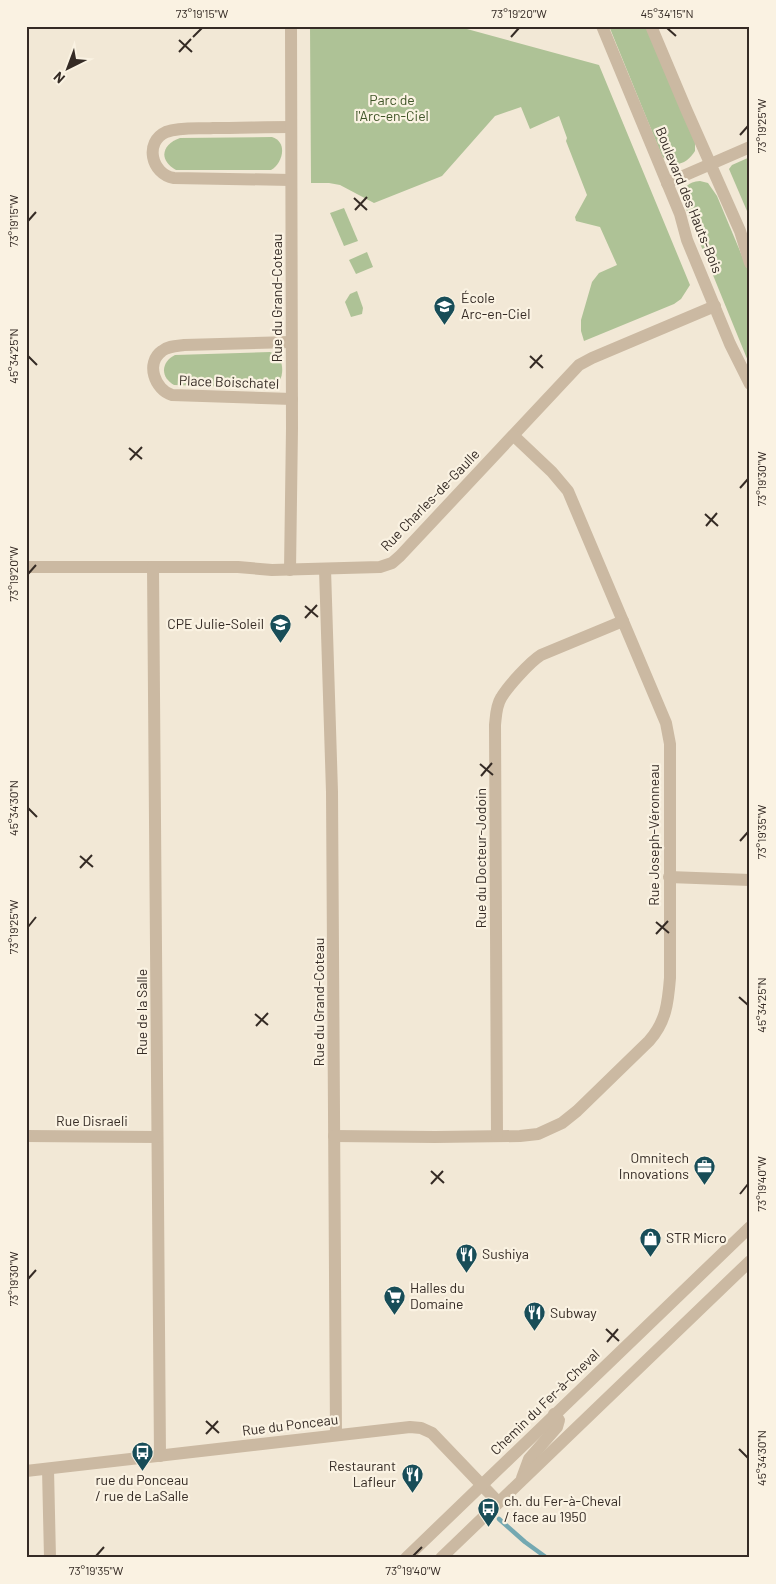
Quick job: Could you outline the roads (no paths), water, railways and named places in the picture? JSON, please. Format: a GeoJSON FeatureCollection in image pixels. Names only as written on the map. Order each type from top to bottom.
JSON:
{"type":"FeatureCollection","features":[{"type":"Feature","properties":{"kind":"street","name":"Rue du Grand-Coteau"},"geometry":{"type":"LineString","coordinates":[[290,570],[292,399],[291,26]]}},
{"type":"Feature","properties":{"kind":"street","name":"Boulevard des Hauts-Bois"},"geometry":{"type":"LineString","coordinates":[[602,26],[667,183],[714,306],[750,384]]}},
{"type":"Feature","properties":{"kind":"street"},"geometry":{"type":"LineString","coordinates":[[651,26],[740,231],[750,263]]}},
{"type":"Feature","properties":{"kind":"street"},"geometry":{"type":"LineString","coordinates":[[291,128],[171,131],[158,138],[152,157],[159,171],[168,177],[174,178],[291,180]]}},
{"type":"Feature","properties":{"kind":"street"},"geometry":{"type":"LineString","coordinates":[[667,183],[750,147]]}},
{"type":"Feature","properties":{"kind":"street","name":"Rue Charles-de-Gaulle"},"geometry":{"type":"LineString","coordinates":[[26,566],[238,567],[262,570],[380,567],[392,562],[514,436],[579,365],[714,306]]}},
{"type":"Feature","properties":{"kind":"street","name":"Place Boischatel"},"geometry":{"type":"LineString","coordinates":[[291,342],[184,345],[168,348],[156,357],[153,370],[158,385],[168,394],[172,395],[292,399]]}},
{"type":"Feature","properties":{"kind":"street","name":"Rue Joseph-Véronneau"},"geometry":{"type":"LineString","coordinates":[[334,1136],[497,1136],[538,1134],[562,1123],[577,1111],[645,1046],[664,1020],[668,1003],[670,978],[668,734],[666,722],[568,491],[558,478],[514,436]]}},
{"type":"Feature","properties":{"kind":"street","name":"Rue de la Salle"},"geometry":{"type":"LineString","coordinates":[[153,567],[160,1456]]}},
{"type":"Feature","properties":{"kind":"street","name":"Rue du Grand-Coteau"},"geometry":{"type":"LineString","coordinates":[[325,569],[332,792],[336,1434]]}},
{"type":"Feature","properties":{"kind":"street","name":"Rue du Docteur-Jodoin"},"geometry":{"type":"LineString","coordinates":[[497,1136],[495,725],[497,707],[503,695],[541,654],[623,621]]}},
{"type":"Feature","properties":{"kind":"street"},"geometry":{"type":"LineString","coordinates":[[669,877],[750,880]]}},
{"type":"Feature","properties":{"kind":"street","name":"Rue Disraeli"},"geometry":{"type":"LineString","coordinates":[[26,1136],[158,1137]]}},
{"type":"Feature","properties":{"kind":"street","name":"Chemin du Fer-à-Cheval"},"geometry":{"type":"LineString","coordinates":[[406,1558],[750,1227]]}},
{"type":"Feature","properties":{"kind":"street"},"geometry":{"type":"LineString","coordinates":[[440,1558],[750,1261]]}},
{"type":"Feature","properties":{"kind":"street"},"geometry":{"type":"LineString","coordinates":[[521,1480],[528,1459],[557,1427],[558,1420],[554,1414]]}},
{"type":"Feature","properties":{"kind":"street","name":"Rue du Ponceau"},"geometry":{"type":"LineString","coordinates":[[26,1471],[410,1427],[427,1430],[438,1438],[498,1502]]}},
{"type":"Feature","properties":{"kind":"street"},"geometry":{"type":"LineString","coordinates":[[48,1469],[50,1558]]}},
{"type":"Feature","properties":{"kind":"waterway"},"geometry":{"type":"LineString","coordinates":[[499,1519],[547,1558]]}},
{"type":"Feature","properties":{"kind":"place","name":"École Arc-en-Ciel"},"geometry":{"type":"Point","coordinates":[445,325]}},
{"type":"Feature","properties":{"kind":"place","name":"CPE Julie-Soleil"},"geometry":{"type":"Point","coordinates":[280,643]}},
{"type":"Feature","properties":{"kind":"place","name":"Omnitech Innovations"},"geometry":{"type":"Point","coordinates":[705,1185]}},
{"type":"Feature","properties":{"kind":"place","name":"STR Micro"},"geometry":{"type":"Point","coordinates":[650,1257]}},
{"type":"Feature","properties":{"kind":"place","name":"Sushiya"},"geometry":{"type":"Point","coordinates":[466,1273]}},
{"type":"Feature","properties":{"kind":"place","name":"Halles du Domaine"},"geometry":{"type":"Point","coordinates":[394,1315]}},
{"type":"Feature","properties":{"kind":"place","name":"Subway"},"geometry":{"type":"Point","coordinates":[534,1332]}},
{"type":"Feature","properties":{"kind":"place","name":"rue du Ponceau / rue de LaSalle"},"geometry":{"type":"Point","coordinates":[142,1471]}},
{"type":"Feature","properties":{"kind":"place","name":"Restaurant Lafleur"},"geometry":{"type":"Point","coordinates":[412,1493]}},
{"type":"Feature","properties":{"kind":"place","name":"ch. du Fer-à-Cheval / face au 1950"},"geometry":{"type":"Point","coordinates":[488,1528]}},
{"type":"Feature","properties":{"kind":"park label","name":"Parc de l'Arc-en-Ciel"},"geometry":{"type":"Point","coordinates":[392,108]}}]}
